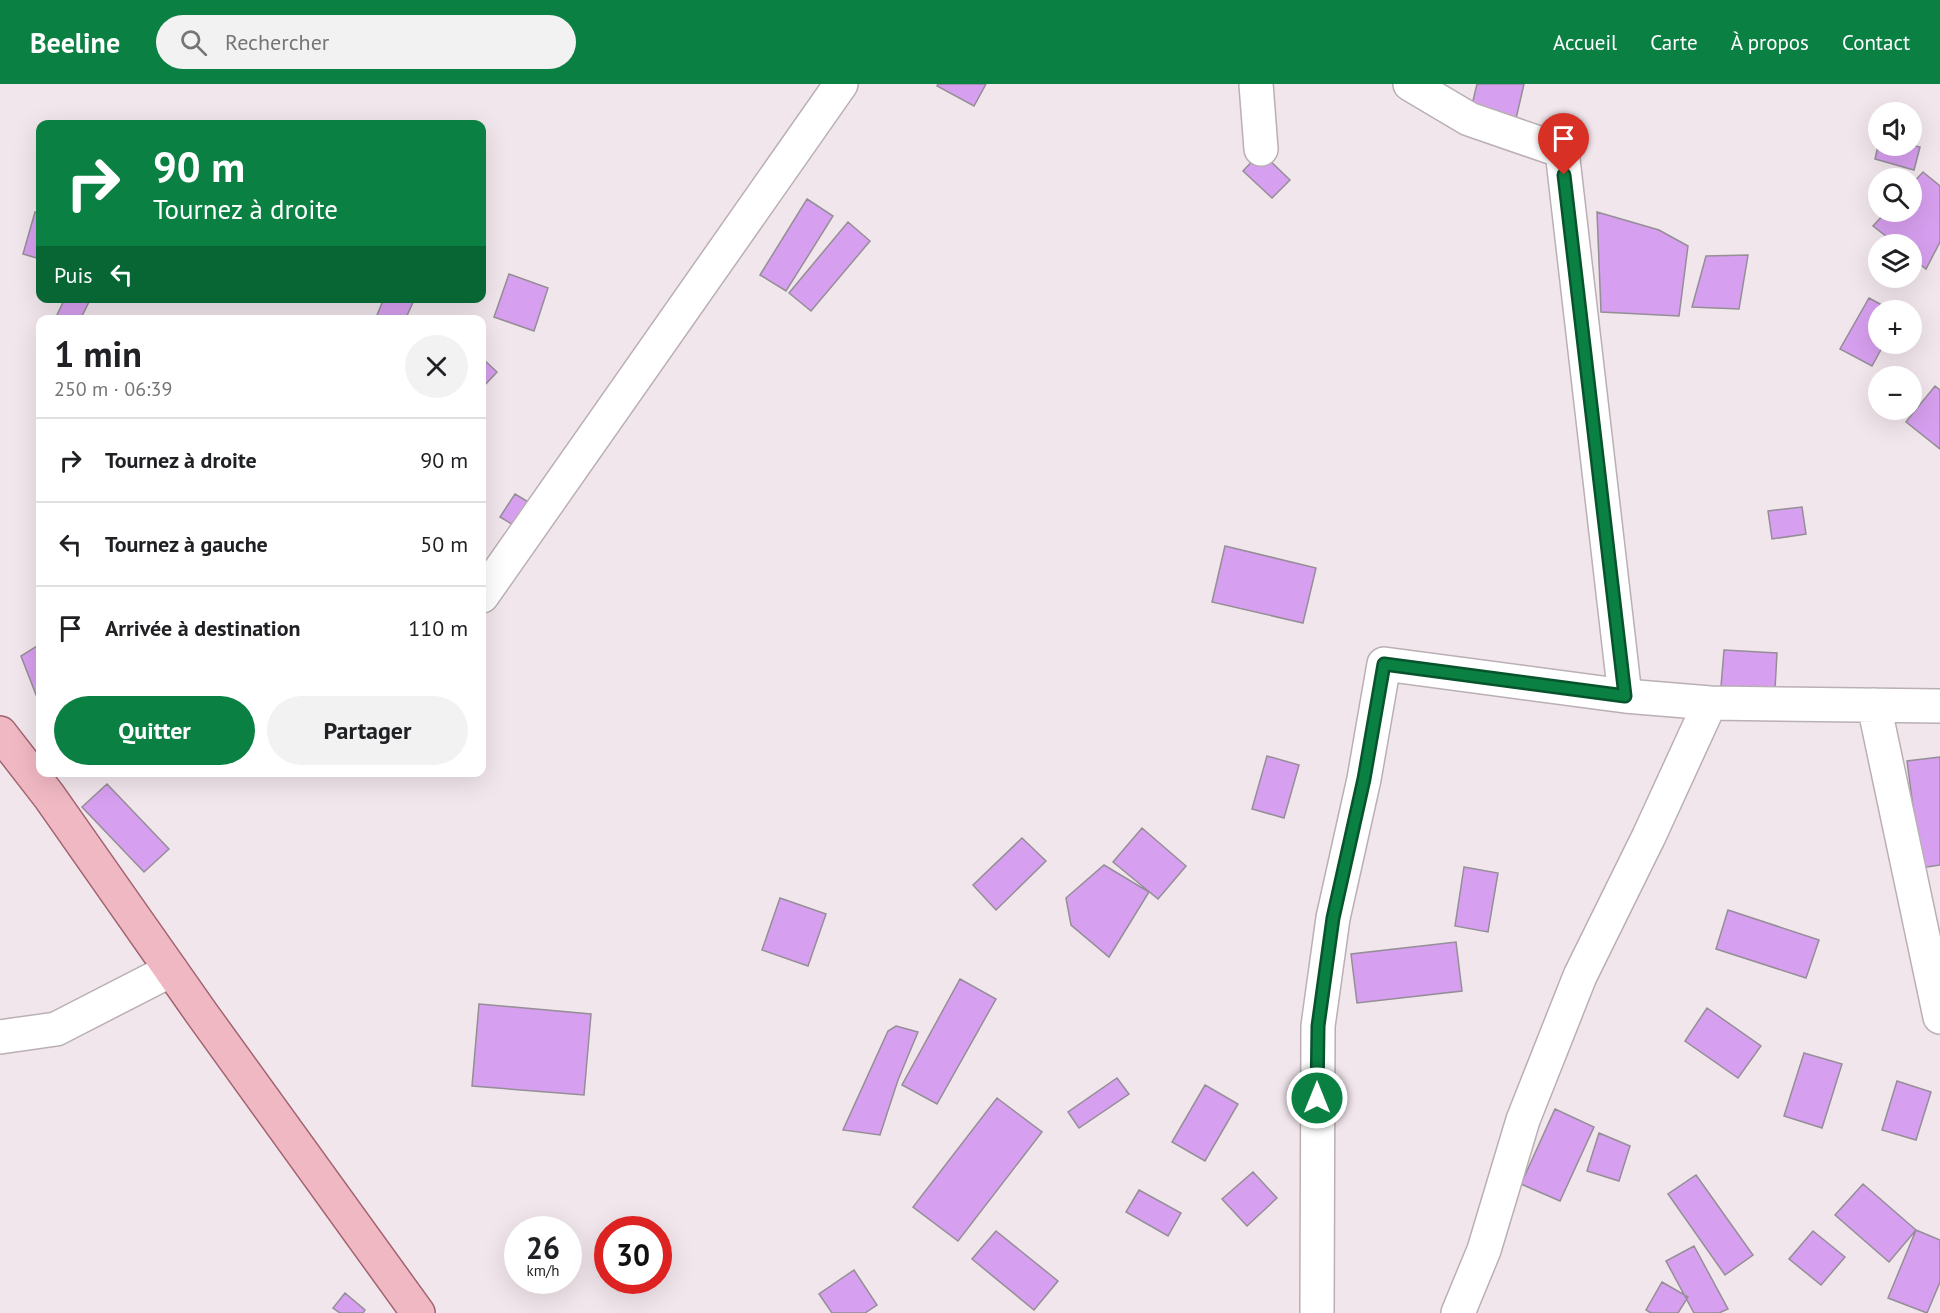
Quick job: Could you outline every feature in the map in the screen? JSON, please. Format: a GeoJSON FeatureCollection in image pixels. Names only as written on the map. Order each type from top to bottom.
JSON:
{"type":"FeatureCollection","features":[{"type":"Feature","properties":{"kind":"main road"},"geometry":{"type":"LineString","coordinates":[[0,733],[49,796],[418,1313]]}},
{"type":"Feature","properties":{"kind":"street"},"geometry":{"type":"LineString","coordinates":[[486,590],[841,84]]}},
{"type":"Feature","properties":{"kind":"street"},"geometry":{"type":"LineString","coordinates":[[1256,84],[1261,149]]}},
{"type":"Feature","properties":{"kind":"street"},"geometry":{"type":"LineString","coordinates":[[1410,84],[1469,119],[1562,151],[1625,696]]}},
{"type":"Feature","properties":{"kind":"street"},"geometry":{"type":"LineString","coordinates":[[1317,1313],[1318,1026],[1333,918],[1364,779],[1384,664],[1625,696],[1710,703],[1940,706]]}},
{"type":"Feature","properties":{"kind":"street"},"geometry":{"type":"LineString","coordinates":[[1458,1313],[1484,1250],[1523,1120],[1580,976],[1649,836],[1710,703]]}},
{"type":"Feature","properties":{"kind":"street"},"geometry":{"type":"LineString","coordinates":[[1874,705],[1940,1017]]}},
{"type":"Feature","properties":{"kind":"street"},"geometry":{"type":"LineString","coordinates":[[0,1037],[56,1029],[171,970]]}},
{"type":"Feature","properties":{"kind":"building"},"geometry":{"type":"Polygon","coordinates":[[[938,84],[986,84],[974,106],[937,86],[938,84]]]}},
{"type":"Feature","properties":{"kind":"building"},"geometry":{"type":"Polygon","coordinates":[[[1477,84],[1524,84],[1515,123],[1470,113],[1477,84]]]}},
{"type":"Feature","properties":{"kind":"building"},"geometry":{"type":"Polygon","coordinates":[[[1261,152],[1290,180],[1272,198],[1243,171],[1261,152]]]}},
{"type":"Feature","properties":{"kind":"building"},"geometry":{"type":"Polygon","coordinates":[[[1876,156],[1918,156],[1915,168],[1875,159],[1876,156]]]}},
{"type":"Feature","properties":{"kind":"building"},"geometry":{"type":"Polygon","coordinates":[[[1922,173],[1940,186],[1940,242],[1926,269],[1922,266],[1922,234],[1883,234],[1873,226],[1877,222],[1922,222],[1922,173]]]}},
{"type":"Feature","properties":{"kind":"building"},"geometry":{"type":"Polygon","coordinates":[[[807,199],[833,216],[786,291],[760,275],[807,199]]]}},
{"type":"Feature","properties":{"kind":"building"},"geometry":{"type":"Polygon","coordinates":[[[35,212],[36,258],[23,254],[35,212]]]}},
{"type":"Feature","properties":{"kind":"building"},"geometry":{"type":"Polygon","coordinates":[[[1597,212],[1659,230],[1688,246],[1679,316],[1601,312],[1597,212]]]}},
{"type":"Feature","properties":{"kind":"building"},"geometry":{"type":"Polygon","coordinates":[[[848,222],[870,241],[811,311],[789,293],[848,222]]]}},
{"type":"Feature","properties":{"kind":"building"},"geometry":{"type":"Polygon","coordinates":[[[1748,255],[1739,309],[1692,307],[1706,256],[1748,255]]]}},
{"type":"Feature","properties":{"kind":"building"},"geometry":{"type":"Polygon","coordinates":[[[509,274],[548,288],[534,331],[494,317],[509,274]]]}},
{"type":"Feature","properties":{"kind":"building"},"geometry":{"type":"Polygon","coordinates":[[[1869,298],[1873,300],[1868,300],[1868,354],[1879,354],[1872,366],[1840,349],[1869,298]]]}},
{"type":"Feature","properties":{"kind":"building"},"geometry":{"type":"Polygon","coordinates":[[[63,303],[88,303],[82,315],[57,315],[63,303]]]}},
{"type":"Feature","properties":{"kind":"building"},"geometry":{"type":"Polygon","coordinates":[[[382,303],[413,303],[407,315],[377,315],[382,303]]]}},
{"type":"Feature","properties":{"kind":"building"},"geometry":{"type":"Polygon","coordinates":[[[486,362],[497,372],[486,384],[486,362]]]}},
{"type":"Feature","properties":{"kind":"building"},"geometry":{"type":"Polygon","coordinates":[[[1935,386],[1940,390],[1940,449],[1906,422],[1922,420],[1922,402],[1935,386]]]}},
{"type":"Feature","properties":{"kind":"building"},"geometry":{"type":"Polygon","coordinates":[[[515,494],[535,506],[520,529],[500,517],[515,494]]]}},
{"type":"Feature","properties":{"kind":"building"},"geometry":{"type":"Polygon","coordinates":[[[1802,507],[1806,534],[1772,539],[1768,511],[1802,507]]]}},
{"type":"Feature","properties":{"kind":"building"},"geometry":{"type":"Polygon","coordinates":[[[1225,546],[1316,568],[1303,623],[1212,602],[1225,546]]]}},
{"type":"Feature","properties":{"kind":"building"},"geometry":{"type":"Polygon","coordinates":[[[36,647],[36,695],[21,656],[36,647]]]}},
{"type":"Feature","properties":{"kind":"building"},"geometry":{"type":"Polygon","coordinates":[[[1724,650],[1777,653],[1775,689],[1721,686],[1724,650]]]}},
{"type":"Feature","properties":{"kind":"building"},"geometry":{"type":"Polygon","coordinates":[[[1267,756],[1299,765],[1284,818],[1252,809],[1267,756]]]}},
{"type":"Feature","properties":{"kind":"building"},"geometry":{"type":"Polygon","coordinates":[[[1940,757],[1940,865],[1921,868],[1907,761],[1940,757]]]}},
{"type":"Feature","properties":{"kind":"building"},"geometry":{"type":"Polygon","coordinates":[[[107,784],[169,849],[144,872],[82,807],[107,784]]]}},
{"type":"Feature","properties":{"kind":"building"},"geometry":{"type":"Polygon","coordinates":[[[1142,828],[1186,866],[1158,899],[1113,862],[1142,828]]]}},
{"type":"Feature","properties":{"kind":"building"},"geometry":{"type":"Polygon","coordinates":[[[1022,838],[1046,861],[996,910],[973,885],[1022,838]]]}},
{"type":"Feature","properties":{"kind":"building"},"geometry":{"type":"Polygon","coordinates":[[[1104,865],[1149,892],[1109,957],[1071,925],[1066,898],[1104,865]]]}},
{"type":"Feature","properties":{"kind":"building"},"geometry":{"type":"Polygon","coordinates":[[[1464,867],[1498,873],[1488,932],[1455,926],[1464,867]]]}},
{"type":"Feature","properties":{"kind":"building"},"geometry":{"type":"Polygon","coordinates":[[[780,898],[826,914],[808,966],[762,950],[780,898]]]}},
{"type":"Feature","properties":{"kind":"building"},"geometry":{"type":"Polygon","coordinates":[[[1728,910],[1819,940],[1806,978],[1716,949],[1728,910]]]}},
{"type":"Feature","properties":{"kind":"building"},"geometry":{"type":"Polygon","coordinates":[[[1456,942],[1462,991],[1357,1003],[1351,954],[1456,942]]]}},
{"type":"Feature","properties":{"kind":"building"},"geometry":{"type":"Polygon","coordinates":[[[960,979],[996,999],[937,1104],[902,1085],[960,979]]]}},
{"type":"Feature","properties":{"kind":"building"},"geometry":{"type":"Polygon","coordinates":[[[479,1004],[591,1014],[584,1095],[472,1086],[479,1004]]]}},
{"type":"Feature","properties":{"kind":"building"},"geometry":{"type":"Polygon","coordinates":[[[1707,1008],[1761,1046],[1738,1078],[1685,1041],[1707,1008]]]}},
{"type":"Feature","properties":{"kind":"building"},"geometry":{"type":"Polygon","coordinates":[[[896,1026],[918,1032],[898,1080],[880,1135],[843,1130],[888,1031],[896,1026]]]}},
{"type":"Feature","properties":{"kind":"building"},"geometry":{"type":"Polygon","coordinates":[[[1804,1053],[1842,1064],[1822,1128],[1784,1116],[1804,1053]]]}},
{"type":"Feature","properties":{"kind":"building"},"geometry":{"type":"Polygon","coordinates":[[[1117,1078],[1129,1094],[1079,1128],[1068,1112],[1117,1078]]]}},
{"type":"Feature","properties":{"kind":"building"},"geometry":{"type":"Polygon","coordinates":[[[1897,1081],[1931,1092],[1916,1140],[1882,1130],[1897,1081]]]}},
{"type":"Feature","properties":{"kind":"building"},"geometry":{"type":"Polygon","coordinates":[[[1205,1085],[1238,1104],[1205,1161],[1172,1142],[1205,1085]]]}},
{"type":"Feature","properties":{"kind":"building"},"geometry":{"type":"Polygon","coordinates":[[[997,1098],[1042,1132],[958,1241],[913,1207],[997,1098]]]}},
{"type":"Feature","properties":{"kind":"building"},"geometry":{"type":"Polygon","coordinates":[[[1555,1109],[1594,1127],[1560,1201],[1521,1184],[1555,1109]]]}},
{"type":"Feature","properties":{"kind":"building"},"geometry":{"type":"Polygon","coordinates":[[[1599,1133],[1630,1146],[1619,1181],[1587,1171],[1599,1133]]]}},
{"type":"Feature","properties":{"kind":"building"},"geometry":{"type":"Polygon","coordinates":[[[1253,1172],[1277,1198],[1247,1226],[1222,1199],[1253,1172]]]}},
{"type":"Feature","properties":{"kind":"building"},"geometry":{"type":"Polygon","coordinates":[[[1696,1175],[1753,1255],[1725,1275],[1668,1194],[1696,1175]]]}},
{"type":"Feature","properties":{"kind":"building"},"geometry":{"type":"Polygon","coordinates":[[[1863,1184],[1916,1230],[1889,1262],[1835,1215],[1863,1184]]]}},
{"type":"Feature","properties":{"kind":"building"},"geometry":{"type":"Polygon","coordinates":[[[1139,1190],[1181,1213],[1168,1236],[1126,1212],[1139,1190]]]}},
{"type":"Feature","properties":{"kind":"building"},"geometry":{"type":"Polygon","coordinates":[[[1916,1230],[1940,1240],[1940,1282],[1927,1313],[1888,1298],[1916,1230]]]}},
{"type":"Feature","properties":{"kind":"building"},"geometry":{"type":"Polygon","coordinates":[[[996,1231],[1058,1281],[1034,1310],[972,1259],[996,1231]]]}},
{"type":"Feature","properties":{"kind":"building"},"geometry":{"type":"Polygon","coordinates":[[[1813,1231],[1845,1257],[1821,1285],[1789,1259],[1813,1231]]]}},
{"type":"Feature","properties":{"kind":"building"},"geometry":{"type":"Polygon","coordinates":[[[1694,1246],[1728,1309],[1719,1313],[1694,1313],[1666,1261],[1694,1246]]]}},
{"type":"Feature","properties":{"kind":"building"},"geometry":{"type":"Polygon","coordinates":[[[854,1270],[877,1305],[865,1313],[832,1313],[819,1294],[854,1270]]]}},
{"type":"Feature","properties":{"kind":"building"},"geometry":{"type":"Polygon","coordinates":[[[1662,1282],[1688,1297],[1678,1313],[1651,1313],[1646,1310],[1662,1282]]]}},
{"type":"Feature","properties":{"kind":"building"},"geometry":{"type":"Polygon","coordinates":[[[345,1293],[365,1310],[363,1313],[340,1313],[333,1308],[345,1293]]]}},
{"type":"Feature","properties":{"kind":"route"},"geometry":{"type":"LineString","coordinates":[[1317,1098],[1318,1026],[1333,918],[1364,779],[1384,664],[1625,696],[1564,175]]}}]}
